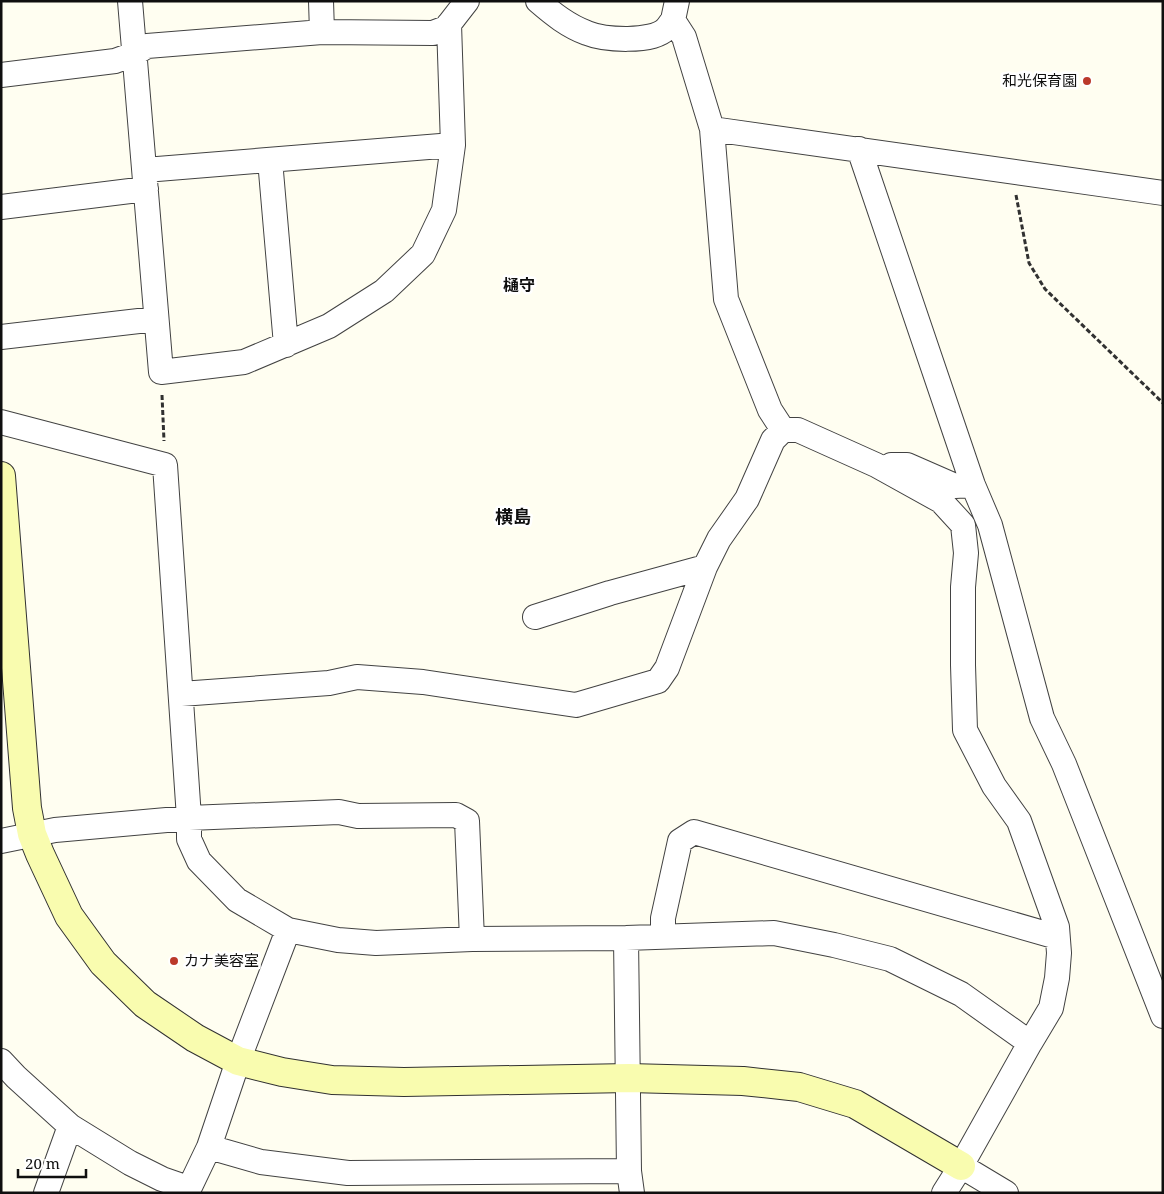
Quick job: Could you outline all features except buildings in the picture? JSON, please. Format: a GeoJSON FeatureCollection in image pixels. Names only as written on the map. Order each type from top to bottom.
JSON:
{"type":"FeatureCollection","features":[{"type":"Feature","properties":{"kind":"street"},"geometry":{"type":"LineString","coordinates":[[130,1],[161,372],[244,362],[329,326],[384,291],[423,254],[444,210],[453,145],[450,24]]}},
{"type":"Feature","properties":{"kind":"street"},"geometry":{"type":"LineString","coordinates":[[321,1],[322,32]]}},
{"type":"Feature","properties":{"kind":"street"},"geometry":{"type":"LineString","coordinates":[[1,75],[115,61],[134,54],[147,46],[322,32],[433,33],[446,28],[468,1]]}},
{"type":"Feature","properties":{"kind":"street"},"geometry":{"type":"LineString","coordinates":[[538,1],[559,19],[587,33],[606,37],[648,37],[666,30],[675,10]]}},
{"type":"Feature","properties":{"kind":"street"},"geometry":{"type":"LineString","coordinates":[[675,10],[712,129],[726,299],[770,410],[783,430]]}},
{"type":"Feature","properties":{"kind":"street"},"geometry":{"type":"LineString","coordinates":[[712,129],[1163,194]]}},
{"type":"Feature","properties":{"kind":"street"},"geometry":{"type":"LineString","coordinates":[[1,207],[145,179],[270,160],[453,145]]}},
{"type":"Feature","properties":{"kind":"street"},"geometry":{"type":"LineString","coordinates":[[859,149],[973,485],[990,525],[1042,718],[1064,764],[1163,1016]]}},
{"type":"Feature","properties":{"kind":"street"},"geometry":{"type":"LineString","coordinates":[[270,160],[286,345]]}},
{"type":"Feature","properties":{"kind":"street"},"geometry":{"type":"LineString","coordinates":[[1,337],[156,319]]}},
{"type":"Feature","properties":{"kind":"street"},"geometry":{"type":"LineString","coordinates":[[1,422],[165,465],[189,839],[199,861],[237,900],[288,930],[338,940],[376,942],[626,938],[774,933],[890,959],[961,994],[1030,1043]]}},
{"type":"Feature","properties":{"kind":"street"},"geometry":{"type":"LineString","coordinates":[[181,694],[329,683],[357,677],[423,682],[576,706],[658,681],[666,668],[705,567],[719,539],[747,499],[774,440],[783,430],[798,430],[876,465],[941,501],[963,525],[966,553],[963,587],[965,730],[994,786],[1019,822],[1052,910],[1057,927],[1059,953],[1057,978],[1051,1008],[944,1193]]}},
{"type":"Feature","properties":{"kind":"street"},"geometry":{"type":"LineString","coordinates":[[876,465],[907,465],[955,486],[973,485]]}},
{"type":"Feature","properties":{"kind":"street"},"geometry":{"type":"LineString","coordinates":[[1,476],[4,542],[27,808],[32,834],[69,916],[103,963],[145,1004],[195,1038],[238,1060],[282,1072],[332,1080],[404,1082],[629,1078],[743,1081],[799,1087],[854,1104],[1006,1193]]}},
{"type":"Feature","properties":{"kind":"street"},"geometry":{"type":"LineString","coordinates":[[535,617],[610,593],[705,567]]}},
{"type":"Feature","properties":{"kind":"street"},"geometry":{"type":"LineString","coordinates":[[1,841],[55,830],[189,818],[339,812],[358,816],[456,815],[467,821],[472,939]]}},
{"type":"Feature","properties":{"kind":"street"},"geometry":{"type":"LineString","coordinates":[[662,936],[680,840],[694,832],[1057,937]]}},
{"type":"Feature","properties":{"kind":"street"},"geometry":{"type":"LineString","coordinates":[[1,1061],[16,1078],[70,1126],[130,1163],[188,1190],[209,1147],[238,1060],[288,930]]}},
{"type":"Feature","properties":{"kind":"street"},"geometry":{"type":"LineString","coordinates":[[209,1147],[261,1162],[348,1173],[631,1182],[626,938]]}},
{"type":"Feature","properties":{"kind":"street"},"geometry":{"type":"LineString","coordinates":[[46,1193],[70,1126]]}},
{"type":"Feature","properties":{"kind":"path"},"geometry":{"type":"LineString","coordinates":[[1011,172],[1029,263],[1041,282],[1163,403]]}},
{"type":"Feature","properties":{"kind":"path"},"geometry":{"type":"LineString","coordinates":[[161,372],[165,465]]}},
{"type":"Feature","properties":{"kind":"place","name":"和光保育園"},"geometry":{"type":"Point","coordinates":[1087,81]}},
{"type":"Feature","properties":{"kind":"place","name":"カナ美容室"},"geometry":{"type":"Point","coordinates":[174,961]}},
{"type":"Feature","properties":{"kind":"district","name":"樋守"},"geometry":{"type":"Point","coordinates":[519,285]}},
{"type":"Feature","properties":{"kind":"district","name":"横島"},"geometry":{"type":"Point","coordinates":[513,517]}}]}
